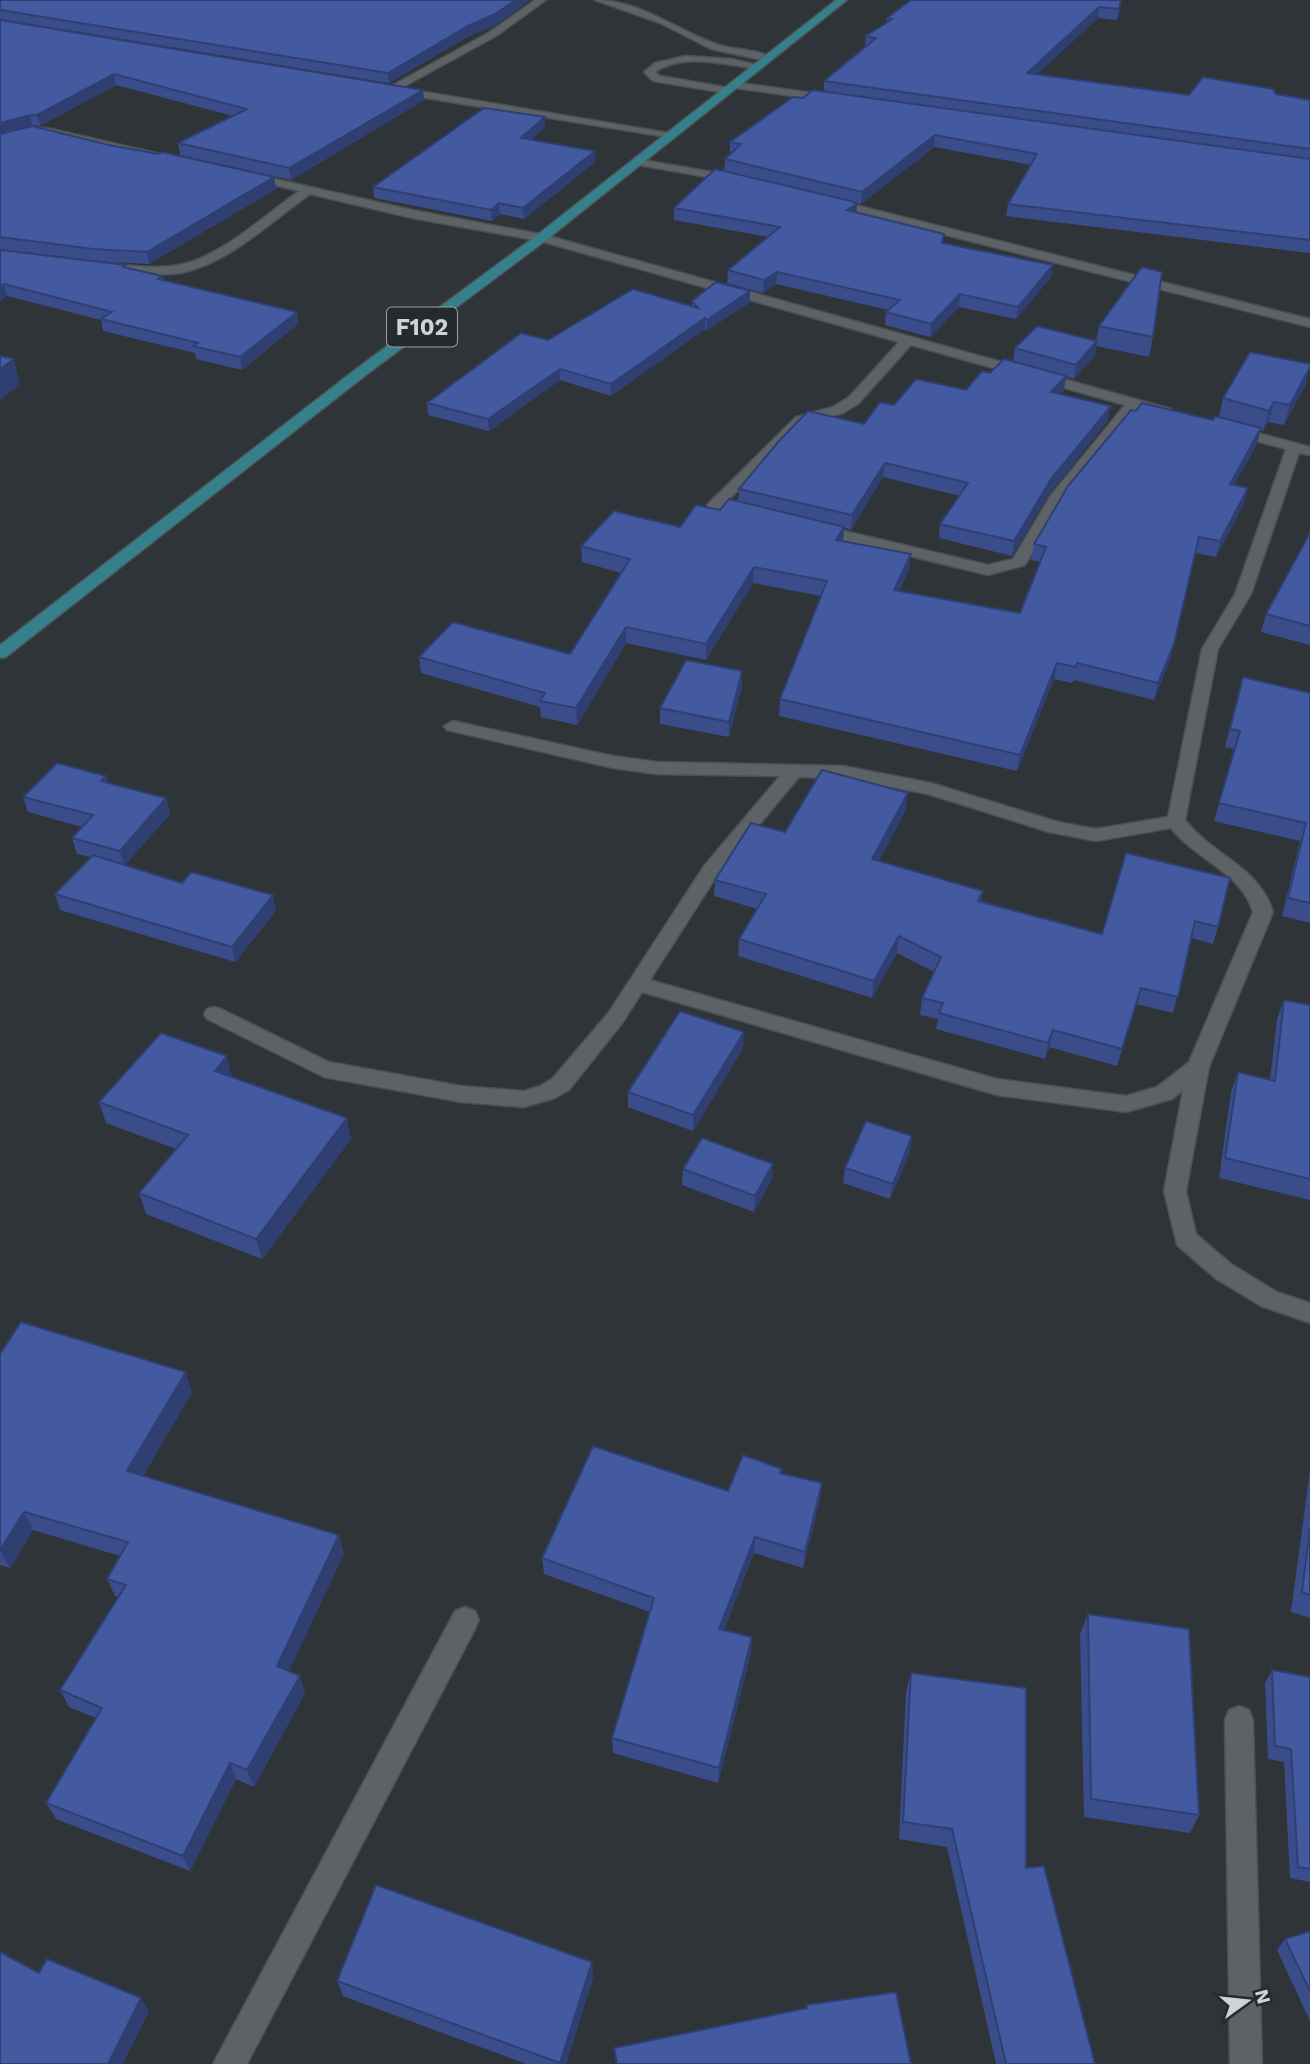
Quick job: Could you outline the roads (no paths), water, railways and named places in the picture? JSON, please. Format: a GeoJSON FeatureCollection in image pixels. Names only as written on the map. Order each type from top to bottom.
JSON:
{"type":"FeatureCollection","features":[{"type":"Feature","properties":{"kind":"main road","name":"F102"},"geometry":{"type":"LineString","coordinates":[[0,653],[361,372],[541,238],[842,0]]}},
{"type":"Feature","properties":{"kind":"street"},"geometry":{"type":"LineString","coordinates":[[391,89],[493,34],[541,0]]}},
{"type":"Feature","properties":{"kind":"street"},"geometry":{"type":"LineString","coordinates":[[600,0],[663,21],[715,47],[762,62]]}},
{"type":"Feature","properties":{"kind":"street"},"geometry":{"type":"LineString","coordinates":[[762,62],[681,59],[659,62],[649,72],[657,79],[843,101]]}},
{"type":"Feature","properties":{"kind":"street"},"geometry":{"type":"LineString","coordinates":[[378,87],[669,136]]}},
{"type":"Feature","properties":{"kind":"street"},"geometry":{"type":"LineString","coordinates":[[11,126],[69,135],[171,158]]}},
{"type":"Feature","properties":{"kind":"street"},"geometry":{"type":"LineString","coordinates":[[0,141],[33,131]]}},
{"type":"Feature","properties":{"kind":"street"},"geometry":{"type":"LineString","coordinates":[[637,162],[751,182]]}},
{"type":"Feature","properties":{"kind":"street"},"geometry":{"type":"LineString","coordinates":[[232,172],[412,214],[541,238],[1174,414]]}},
{"type":"Feature","properties":{"kind":"street"},"geometry":{"type":"LineString","coordinates":[[96,265],[150,271],[186,267],[215,254],[309,189]]}},
{"type":"Feature","properties":{"kind":"street"},"geometry":{"type":"LineString","coordinates":[[818,199],[1310,323]]}},
{"type":"Feature","properties":{"kind":"street"},"geometry":{"type":"LineString","coordinates":[[767,518],[715,505],[801,420],[838,410],[854,400],[908,340]]}},
{"type":"Feature","properties":{"kind":"street"},"geometry":{"type":"LineString","coordinates":[[806,527],[988,570],[1012,565],[1019,562],[1034,531],[1081,464],[1134,403]]}},
{"type":"Feature","properties":{"kind":"street"},"geometry":{"type":"LineString","coordinates":[[1214,425],[1302,449],[1243,594],[1210,649],[1176,821],[1190,839],[1246,881],[1258,895],[1263,912],[1254,940],[1198,1067],[1175,1191],[1185,1238],[1223,1272],[1269,1299],[1310,1313]]}},
{"type":"Feature","properties":{"kind":"street"},"geometry":{"type":"LineString","coordinates":[[453,726],[612,762],[657,768],[844,772],[931,789],[1056,828],[1096,835],[1176,821]]}},
{"type":"Feature","properties":{"kind":"street"},"geometry":{"type":"LineString","coordinates":[[214,1014],[324,1069],[461,1094],[524,1099],[547,1093],[561,1084],[616,1017],[710,870],[795,770]]}},
{"type":"Feature","properties":{"kind":"street"},"geometry":{"type":"LineString","coordinates":[[638,984],[997,1087],[1126,1104],[1164,1093],[1198,1067]]}},
{"type":"Feature","properties":{"kind":"street"},"geometry":{"type":"LineString","coordinates":[[229,2064],[465,1619]]}},
{"type":"Feature","properties":{"kind":"street"},"geometry":{"type":"LineString","coordinates":[[1239,1720],[1247,2064]]}}]}
